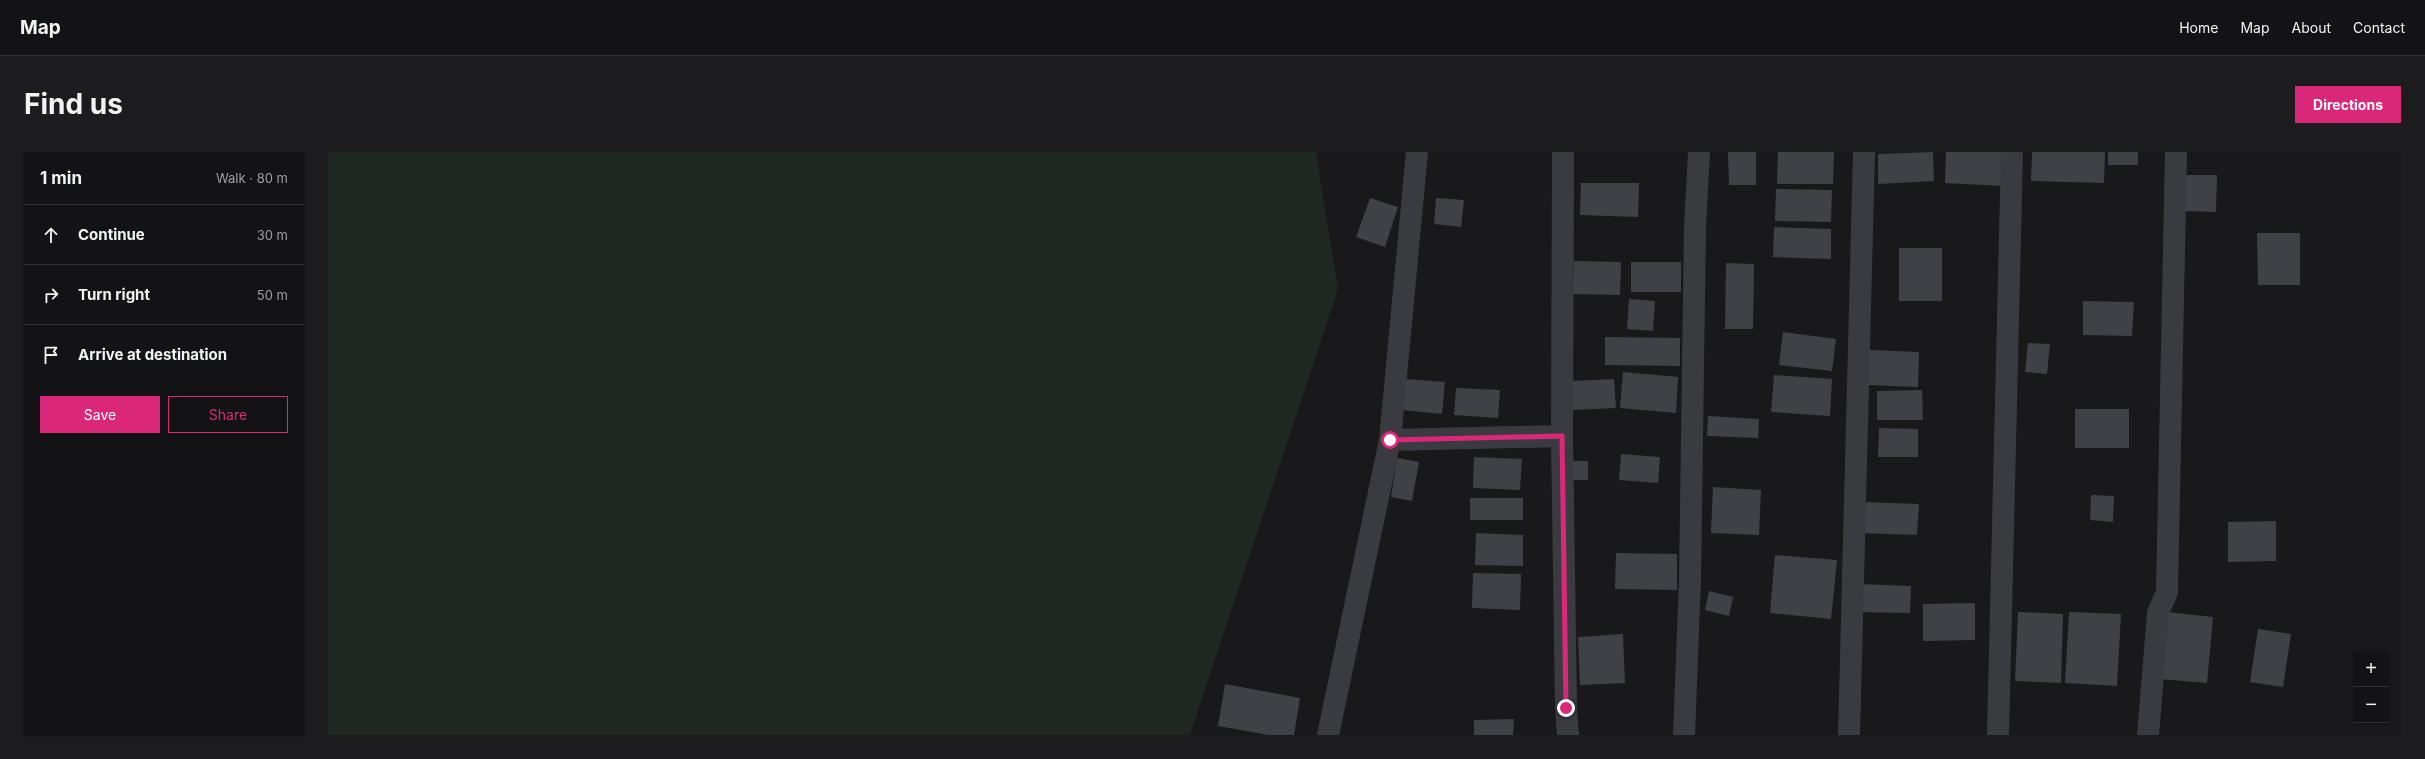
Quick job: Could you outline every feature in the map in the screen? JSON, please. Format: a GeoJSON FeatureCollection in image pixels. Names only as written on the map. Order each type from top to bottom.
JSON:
{"type":"FeatureCollection","features":[{"type":"Feature","properties":{"kind":"street"},"geometry":{"type":"LineString","coordinates":[[1328,735],[1390,440],[1417,152]]}},
{"type":"Feature","properties":{"kind":"street"},"geometry":{"type":"LineString","coordinates":[[1563,152],[1562,436],[1566,708],[1568,735]]}},
{"type":"Feature","properties":{"kind":"street"},"geometry":{"type":"LineString","coordinates":[[1684,735],[1690,580],[1695,227],[1699,152]]}},
{"type":"Feature","properties":{"kind":"street"},"geometry":{"type":"LineString","coordinates":[[1849,735],[1864,152]]}},
{"type":"Feature","properties":{"kind":"street"},"geometry":{"type":"LineString","coordinates":[[1998,735],[2012,152]]}},
{"type":"Feature","properties":{"kind":"street"},"geometry":{"type":"LineString","coordinates":[[2148,735],[2158,613],[2167,592],[2176,152]]}},
{"type":"Feature","properties":{"kind":"street"},"geometry":{"type":"LineString","coordinates":[[1390,440],[1562,436]]}},
{"type":"Feature","properties":{"kind":"shaded area"},"geometry":{"type":"Polygon","coordinates":[[[328,152],[1316,152],[1338,289],[1190,735],[328,735],[328,152]]]}},
{"type":"Feature","properties":{"kind":"building"},"geometry":{"type":"Polygon","coordinates":[[[1728,152],[1756,152],[1756,185],[1729,185],[1728,152]]]}},
{"type":"Feature","properties":{"kind":"building"},"geometry":{"type":"Polygon","coordinates":[[[1778,152],[1834,152],[1833,184],[1777,184],[1778,152]]]}},
{"type":"Feature","properties":{"kind":"building"},"geometry":{"type":"Polygon","coordinates":[[[1933,152],[1934,181],[1878,184],[1878,154],[1933,152]]]}},
{"type":"Feature","properties":{"kind":"building"},"geometry":{"type":"Polygon","coordinates":[[[1946,152],[2006,152],[2004,186],[1945,183],[1946,152]]]}},
{"type":"Feature","properties":{"kind":"building"},"geometry":{"type":"Polygon","coordinates":[[[2032,152],[2105,152],[2104,183],[2031,181],[2032,152]]]}},
{"type":"Feature","properties":{"kind":"building"},"geometry":{"type":"Polygon","coordinates":[[[2108,152],[2138,152],[2138,165],[2108,165],[2108,152]]]}},
{"type":"Feature","properties":{"kind":"building"},"geometry":{"type":"Polygon","coordinates":[[[2184,175],[2217,175],[2216,212],[2183,211],[2184,175]]]}},
{"type":"Feature","properties":{"kind":"building"},"geometry":{"type":"Polygon","coordinates":[[[1581,183],[1639,183],[1638,217],[1580,215],[1581,183]]]}},
{"type":"Feature","properties":{"kind":"building"},"geometry":{"type":"Polygon","coordinates":[[[1776,189],[1832,190],[1831,222],[1775,221],[1776,189]]]}},
{"type":"Feature","properties":{"kind":"building"},"geometry":{"type":"Polygon","coordinates":[[[1370,198],[1398,207],[1385,247],[1356,237],[1370,198]]]}},
{"type":"Feature","properties":{"kind":"building"},"geometry":{"type":"Polygon","coordinates":[[[1436,198],[1464,200],[1461,227],[1434,224],[1436,198]]]}},
{"type":"Feature","properties":{"kind":"building"},"geometry":{"type":"Polygon","coordinates":[[[1774,227],[1831,229],[1831,259],[1773,257],[1774,227]]]}},
{"type":"Feature","properties":{"kind":"building"},"geometry":{"type":"Polygon","coordinates":[[[2257,233],[2300,233],[2300,285],[2258,285],[2257,233]]]}},
{"type":"Feature","properties":{"kind":"building"},"geometry":{"type":"Polygon","coordinates":[[[1899,248],[1942,248],[1942,301],[1899,301],[1899,248]]]}},
{"type":"Feature","properties":{"kind":"building"},"geometry":{"type":"Polygon","coordinates":[[[1574,261],[1621,262],[1620,295],[1573,294],[1574,261]]]}},
{"type":"Feature","properties":{"kind":"building"},"geometry":{"type":"Polygon","coordinates":[[[1631,262],[1681,262],[1681,292],[1631,292],[1631,262]]]}},
{"type":"Feature","properties":{"kind":"building"},"geometry":{"type":"Polygon","coordinates":[[[1726,263],[1754,264],[1753,329],[1725,329],[1726,263]]]}},
{"type":"Feature","properties":{"kind":"building"},"geometry":{"type":"Polygon","coordinates":[[[1629,299],[1655,301],[1653,331],[1627,329],[1629,299]]]}},
{"type":"Feature","properties":{"kind":"building"},"geometry":{"type":"Polygon","coordinates":[[[2083,301],[2134,302],[2132,336],[2083,335],[2083,301]]]}},
{"type":"Feature","properties":{"kind":"building"},"geometry":{"type":"Polygon","coordinates":[[[1783,332],[1836,339],[1832,371],[1779,365],[1783,332]]]}},
{"type":"Feature","properties":{"kind":"building"},"geometry":{"type":"Polygon","coordinates":[[[1605,337],[1680,338],[1680,366],[1605,365],[1605,337]]]}},
{"type":"Feature","properties":{"kind":"building"},"geometry":{"type":"Polygon","coordinates":[[[2028,343],[2050,344],[2047,374],[2025,372],[2028,343]]]}},
{"type":"Feature","properties":{"kind":"building"},"geometry":{"type":"Polygon","coordinates":[[[1869,350],[1919,352],[1918,387],[1868,385],[1869,350]]]}},
{"type":"Feature","properties":{"kind":"building"},"geometry":{"type":"Polygon","coordinates":[[[1623,372],[1678,377],[1676,413],[1620,408],[1623,372]]]}},
{"type":"Feature","properties":{"kind":"building"},"geometry":{"type":"Polygon","coordinates":[[[1774,375],[1832,379],[1830,416],[1771,412],[1774,375]]]}},
{"type":"Feature","properties":{"kind":"building"},"geometry":{"type":"Polygon","coordinates":[[[1405,379],[1445,382],[1442,414],[1403,410],[1405,379]]]}},
{"type":"Feature","properties":{"kind":"building"},"geometry":{"type":"Polygon","coordinates":[[[1614,379],[1616,408],[1572,410],[1571,381],[1614,379]]]}},
{"type":"Feature","properties":{"kind":"building"},"geometry":{"type":"Polygon","coordinates":[[[1456,388],[1500,390],[1498,418],[1454,415],[1456,388]]]}},
{"type":"Feature","properties":{"kind":"building"},"geometry":{"type":"Polygon","coordinates":[[[1922,390],[1923,420],[1877,420],[1877,391],[1922,390]]]}},
{"type":"Feature","properties":{"kind":"building"},"geometry":{"type":"Polygon","coordinates":[[[2075,409],[2129,409],[2129,448],[2075,448],[2075,409]]]}},
{"type":"Feature","properties":{"kind":"building"},"geometry":{"type":"Polygon","coordinates":[[[1708,416],[1759,419],[1758,438],[1707,436],[1708,416]]]}},
{"type":"Feature","properties":{"kind":"building"},"geometry":{"type":"Polygon","coordinates":[[[1879,428],[1918,429],[1918,457],[1878,457],[1879,428]]]}},
{"type":"Feature","properties":{"kind":"building"},"geometry":{"type":"Polygon","coordinates":[[[1621,454],[1660,457],[1658,483],[1619,480],[1621,454]]]}},
{"type":"Feature","properties":{"kind":"building"},"geometry":{"type":"Polygon","coordinates":[[[1474,457],[1522,459],[1520,490],[1473,488],[1474,457]]]}},
{"type":"Feature","properties":{"kind":"building"},"geometry":{"type":"Polygon","coordinates":[[[1397,458],[1419,462],[1412,501],[1391,497],[1397,458]]]}},
{"type":"Feature","properties":{"kind":"building"},"geometry":{"type":"Polygon","coordinates":[[[1570,461],[1588,461],[1588,480],[1570,480],[1570,461]]]}},
{"type":"Feature","properties":{"kind":"building"},"geometry":{"type":"Polygon","coordinates":[[[1713,487],[1761,490],[1759,535],[1711,533],[1713,487]]]}},
{"type":"Feature","properties":{"kind":"building"},"geometry":{"type":"Polygon","coordinates":[[[2091,495],[2114,496],[2113,522],[2090,520],[2091,495]]]}},
{"type":"Feature","properties":{"kind":"building"},"geometry":{"type":"Polygon","coordinates":[[[1470,498],[1523,498],[1523,520],[1470,520],[1470,498]]]}},
{"type":"Feature","properties":{"kind":"building"},"geometry":{"type":"Polygon","coordinates":[[[1860,502],[1919,504],[1917,535],[1859,533],[1860,502]]]}},
{"type":"Feature","properties":{"kind":"building"},"geometry":{"type":"Polygon","coordinates":[[[2276,521],[2276,561],[2228,562],[2228,522],[2276,521]]]}},
{"type":"Feature","properties":{"kind":"building"},"geometry":{"type":"Polygon","coordinates":[[[1476,533],[1523,535],[1523,566],[1475,565],[1476,533]]]}},
{"type":"Feature","properties":{"kind":"building"},"geometry":{"type":"Polygon","coordinates":[[[1616,553],[1677,554],[1677,590],[1615,589],[1616,553]]]}},
{"type":"Feature","properties":{"kind":"building"},"geometry":{"type":"Polygon","coordinates":[[[1775,555],[1837,560],[1831,619],[1770,613],[1775,555]]]}},
{"type":"Feature","properties":{"kind":"building"},"geometry":{"type":"Polygon","coordinates":[[[1473,573],[1521,574],[1520,610],[1472,608],[1473,573]]]}},
{"type":"Feature","properties":{"kind":"building"},"geometry":{"type":"Polygon","coordinates":[[[1859,584],[1911,586],[1910,613],[1857,612],[1859,584]]]}},
{"type":"Feature","properties":{"kind":"building"},"geometry":{"type":"Polygon","coordinates":[[[1709,591],[1733,597],[1729,616],[1705,610],[1709,591]]]}},
{"type":"Feature","properties":{"kind":"building"},"geometry":{"type":"Polygon","coordinates":[[[1975,603],[1975,640],[1923,641],[1923,604],[1975,603]]]}},
{"type":"Feature","properties":{"kind":"building"},"geometry":{"type":"Polygon","coordinates":[[[2018,612],[2063,614],[2061,683],[2015,681],[2018,612]]]}},
{"type":"Feature","properties":{"kind":"building"},"geometry":{"type":"Polygon","coordinates":[[[2069,612],[2121,614],[2117,686],[2065,683],[2069,612]]]}},
{"type":"Feature","properties":{"kind":"building"},"geometry":{"type":"Polygon","coordinates":[[[2166,612],[2213,617],[2207,683],[2160,679],[2166,612]]]}},
{"type":"Feature","properties":{"kind":"building"},"geometry":{"type":"Polygon","coordinates":[[[2258,629],[2291,634],[2283,687],[2250,682],[2258,629]]]}},
{"type":"Feature","properties":{"kind":"building"},"geometry":{"type":"Polygon","coordinates":[[[1623,634],[1625,683],[1580,685],[1578,637],[1623,634]]]}},
{"type":"Feature","properties":{"kind":"building"},"geometry":{"type":"Polygon","coordinates":[[[1225,684],[1300,698],[1294,735],[1268,735],[1218,726],[1225,684]]]}},
{"type":"Feature","properties":{"kind":"building"},"geometry":{"type":"Polygon","coordinates":[[[1514,719],[1513,735],[1474,735],[1474,720],[1514,719]]]}},
{"type":"Feature","properties":{"kind":"route"},"geometry":{"type":"LineString","coordinates":[[1390,440],[1562,436],[1566,708]]}}]}
